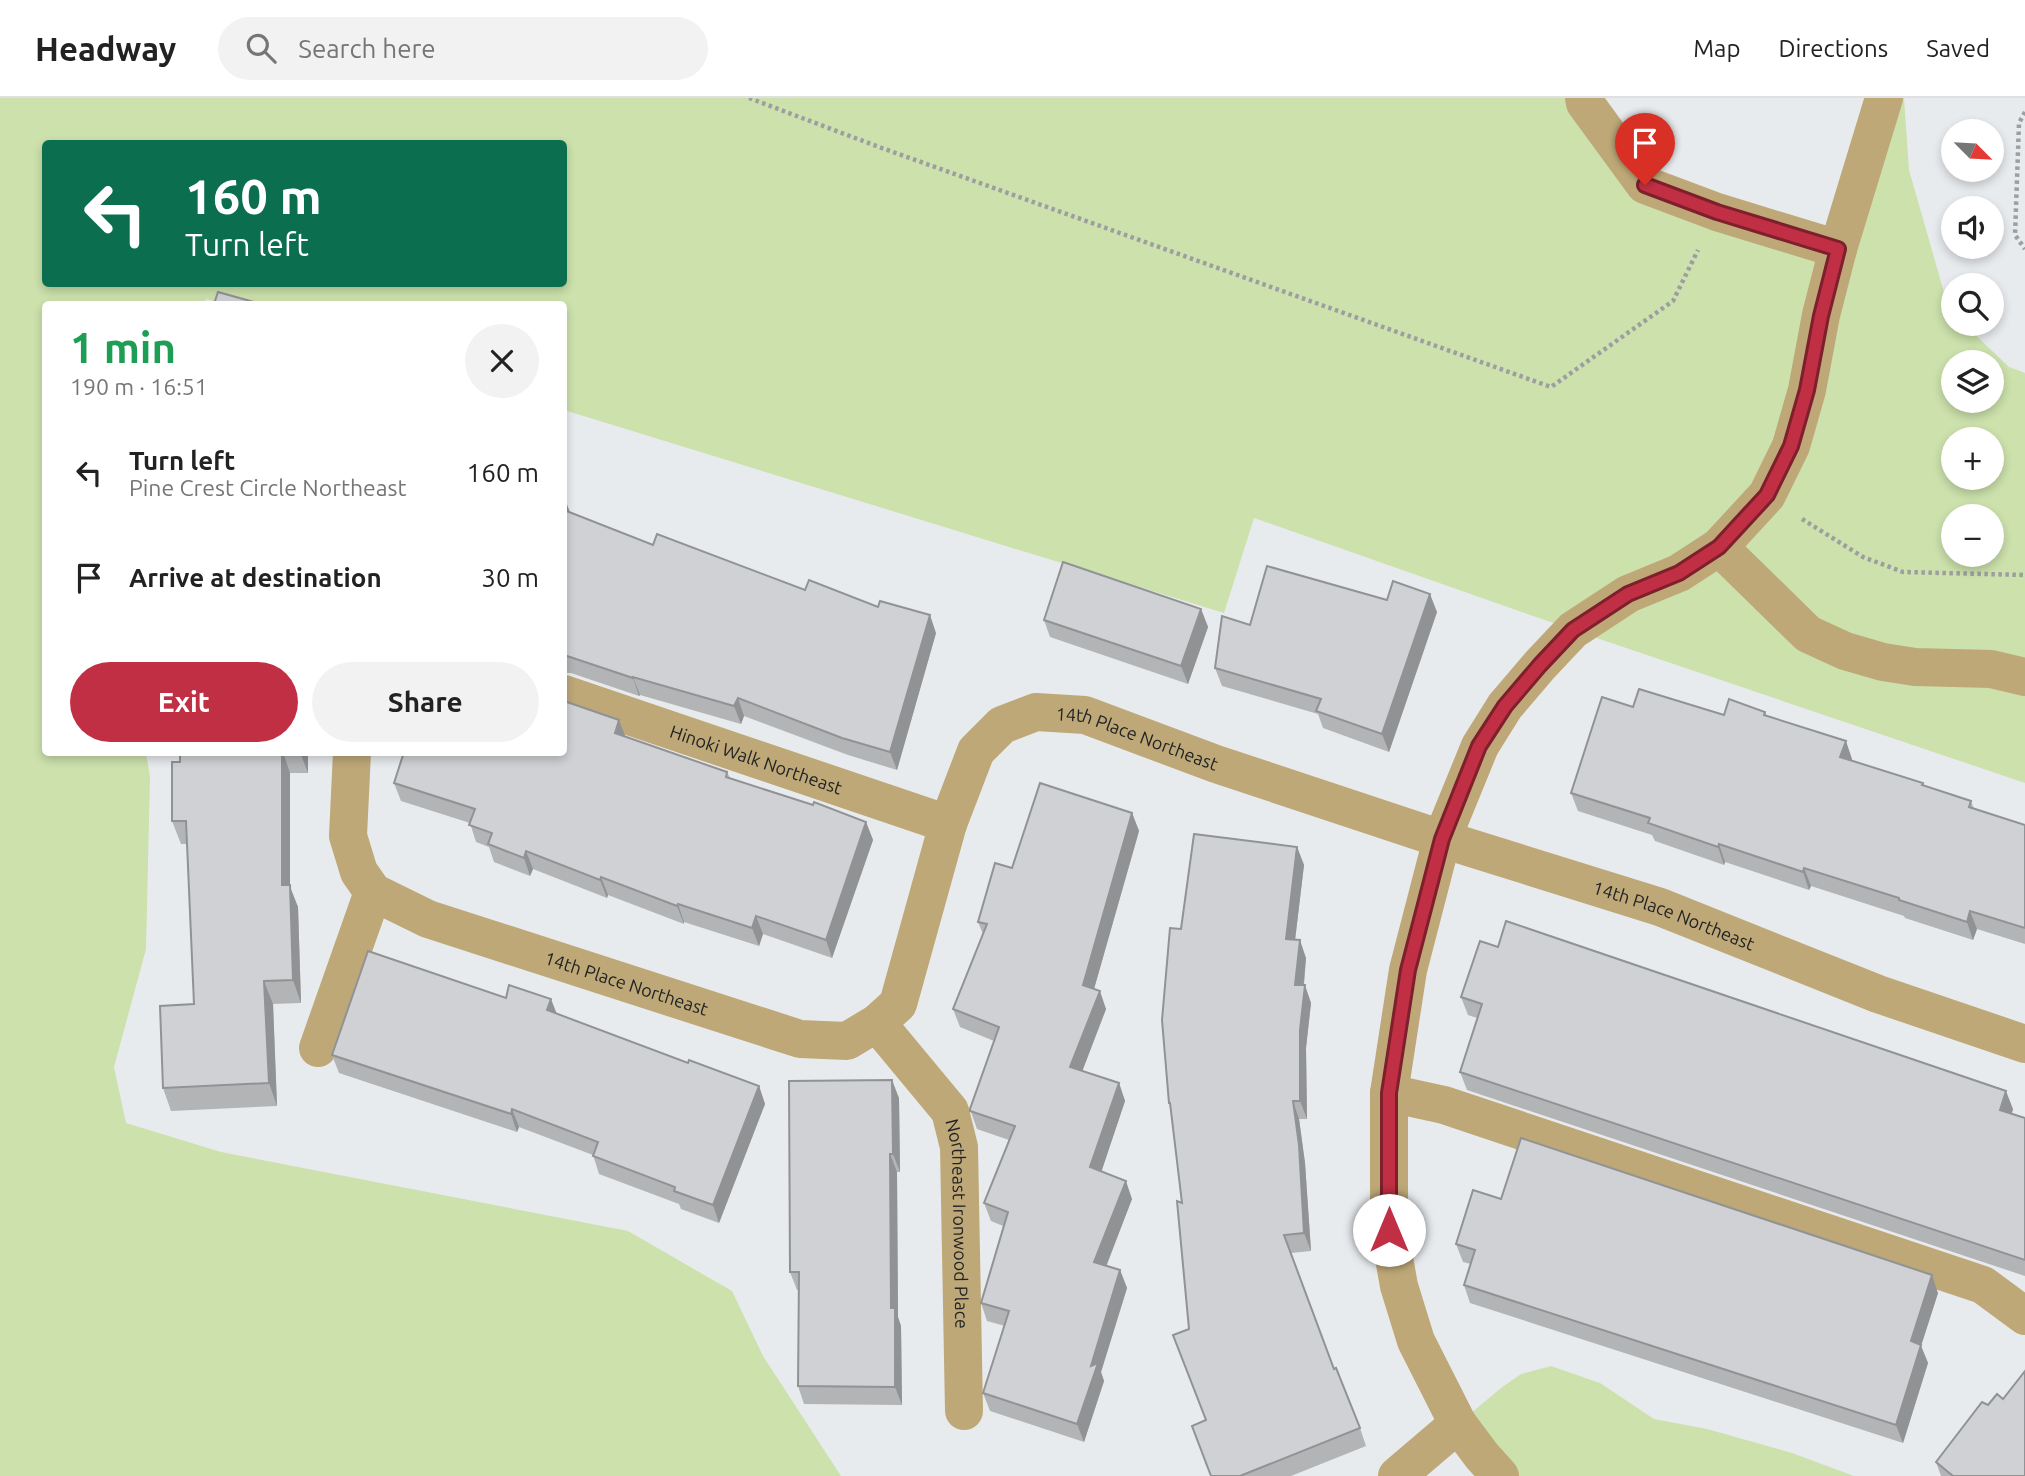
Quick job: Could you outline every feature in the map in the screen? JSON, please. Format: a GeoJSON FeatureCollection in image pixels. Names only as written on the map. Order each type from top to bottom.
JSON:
{"type":"FeatureCollection","features":[{"type":"Feature","properties":{"kind":"street"},"geometry":{"type":"LineString","coordinates":[[1584,98],[1645,185],[1717,212],[1838,249]]}},
{"type":"Feature","properties":{"kind":"street"},"geometry":{"type":"LineString","coordinates":[[1500,1476],[1458,1423],[1416,1341],[1399,1286],[1389,1230],[1389,1093],[1408,970],[1442,839],[1479,746],[1505,706],[1573,630],[1628,594],[1679,573],[1719,547],[1767,495],[1791,446],[1807,390],[1821,316],[1838,249],[1884,98]]}},
{"type":"Feature","properties":{"kind":"street"},"geometry":{"type":"LineString","coordinates":[[1719,547],[1808,634],[1845,651],[1883,662],[1916,667],[1991,669],[2025,677]]}},
{"type":"Feature","properties":{"kind":"street","name":"Hinoki Walk Northeast"},"geometry":{"type":"LineString","coordinates":[[567,695],[948,824]]}},
{"type":"Feature","properties":{"kind":"street","name":"14th Place Northeast"},"geometry":{"type":"LineString","coordinates":[[373,892],[428,919],[800,1039],[847,1041],[877,1023],[898,1004],[948,824],[976,751],[1002,725],[1036,712],[1085,715],[1216,764],[1442,839],[1660,907],[1878,994],[2025,1044]]}},
{"type":"Feature","properties":{"kind":"street"},"geometry":{"type":"LineString","coordinates":[[318,1048],[373,892],[359,872],[348,835],[352,756]]}},
{"type":"Feature","properties":{"kind":"street","name":"Northeast Ironwood Place"},"geometry":{"type":"LineString","coordinates":[[877,1023],[950,1111],[959,1147],[964,1411]]}},
{"type":"Feature","properties":{"kind":"street"},"geometry":{"type":"LineString","coordinates":[[1389,1093],[1444,1105],[1983,1285],[2025,1316]]}},
{"type":"Feature","properties":{"kind":"street"},"geometry":{"type":"LineString","coordinates":[[1397,1476],[1458,1423]]}},
{"type":"Feature","properties":{"kind":"path"},"geometry":{"type":"LineString","coordinates":[[749,98],[1551,387],[1674,301],[1717,212]]}},
{"type":"Feature","properties":{"kind":"path"},"geometry":{"type":"LineString","coordinates":[[2025,112],[2020,122],[2015,235],[2025,249]]}},
{"type":"Feature","properties":{"kind":"path"},"geometry":{"type":"LineString","coordinates":[[1767,495],[1810,526],[1863,558],[1903,572],[2025,575]]}},
{"type":"Feature","properties":{"kind":"green space"},"geometry":{"type":"Polygon","coordinates":[[[0,98],[1584,98],[1645,185],[1838,249],[1884,98],[1904,98],[1909,170],[1941,282],[1941,336],[1977,336],[1991,350],[1941,350],[1941,413],[2004,413],[2004,362],[2025,373],[2025,783],[1573,630],[1254,518],[1224,613],[567,411],[567,301],[42,301],[42,756],[146,756],[150,777],[146,949],[114,1067],[126,1123],[221,1152],[628,1231],[732,1291],[763,1356],[841,1476],[0,1476],[0,98]]]}},
{"type":"Feature","properties":{"kind":"green space"},"geometry":{"type":"Polygon","coordinates":[[[1551,1366],[1600,1383],[1654,1419],[1707,1429],[1792,1453],[1854,1476],[1500,1476],[1458,1424],[1521,1374],[1551,1366]]]}},
{"type":"Feature","properties":{"kind":"building"},"geometry":{"type":"Polygon","coordinates":[[[218,292],[250,301],[215,301],[218,292]]]}},
{"type":"Feature","properties":{"kind":"building"},"geometry":{"type":"Polygon","coordinates":[[[567,511],[653,545],[657,534],[805,590],[809,580],[878,607],[880,601],[930,615],[890,752],[842,738],[738,698],[734,706],[633,678],[567,656],[567,511]]]}},
{"type":"Feature","properties":{"kind":"building"},"geometry":{"type":"Polygon","coordinates":[[[1063,562],[1201,609],[1181,666],[1044,620],[1063,562]]]}},
{"type":"Feature","properties":{"kind":"building"},"geometry":{"type":"Polygon","coordinates":[[[1267,566],[1387,600],[1393,581],[1430,594],[1382,734],[1316,711],[1321,699],[1215,668],[1222,616],[1250,625],[1267,566]]]}},
{"type":"Feature","properties":{"kind":"building"},"geometry":{"type":"Polygon","coordinates":[[[1639,689],[1724,715],[1729,699],[1765,712],[1764,715],[1846,741],[1840,757],[1923,783],[1922,785],[1971,801],[1969,807],[2025,825],[2025,928],[1970,911],[1967,922],[1804,868],[1803,872],[1719,844],[1718,847],[1648,823],[1650,818],[1571,793],[1602,697],[1633,707],[1639,689]]]}},
{"type":"Feature","properties":{"kind":"building"},"geometry":{"type":"Polygon","coordinates":[[[567,702],[619,720],[615,733],[727,772],[726,777],[813,805],[814,802],[866,822],[826,940],[756,916],[752,928],[678,904],[677,906],[601,877],[600,880],[526,851],[524,858],[488,844],[492,833],[469,825],[475,809],[394,783],[403,756],[567,756],[567,702]]]}},
{"type":"Feature","properties":{"kind":"building"},"geometry":{"type":"Polygon","coordinates":[[[180,756],[282,756],[282,885],[290,885],[293,980],[264,981],[269,1083],[163,1088],[160,1006],[194,1004],[186,821],[172,821],[172,762],[180,762],[180,756]]]}},
{"type":"Feature","properties":{"kind":"building"},"geometry":{"type":"Polygon","coordinates":[[[1040,783],[1132,813],[1083,985],[1100,991],[1070,1067],[1119,1083],[1090,1167],[1126,1181],[1094,1262],[1120,1270],[1091,1366],[1098,1363],[1077,1424],[983,1393],[1009,1311],[981,1303],[1008,1212],[984,1203],[1015,1126],[970,1111],[999,1027],[953,1009],[987,924],[978,922],[995,863],[1012,868],[1040,783]]]}},
{"type":"Feature","properties":{"kind":"building"},"geometry":{"type":"Polygon","coordinates":[[[1194,834],[1297,847],[1286,939],[1300,940],[1295,985],[1305,985],[1300,1030],[1300,1101],[1293,1101],[1299,1145],[1304,1233],[1284,1235],[1334,1369],[1336,1368],[1360,1428],[1240,1476],[1211,1476],[1192,1426],[1206,1420],[1173,1335],[1189,1329],[1177,1201],[1182,1203],[1162,1020],[1170,928],[1181,929],[1194,834]]]}},
{"type":"Feature","properties":{"kind":"building"},"geometry":{"type":"Polygon","coordinates":[[[1506,921],[2006,1091],[2000,1110],[2025,1118],[2025,1260],[1460,1072],[1482,1004],[1461,997],[1480,941],[1498,947],[1506,921]]]}},
{"type":"Feature","properties":{"kind":"building"},"geometry":{"type":"Polygon","coordinates":[[[368,951],[506,998],[509,985],[551,999],[547,1010],[688,1063],[689,1060],[759,1086],[713,1205],[674,1191],[675,1187],[593,1156],[598,1142],[512,1109],[511,1114],[332,1055],[368,951]]]}},
{"type":"Feature","properties":{"kind":"building"},"geometry":{"type":"Polygon","coordinates":[[[892,1080],[891,1308],[895,1308],[895,1387],[798,1386],[799,1272],[790,1272],[789,1081],[892,1080]]]}},
{"type":"Feature","properties":{"kind":"building"},"geometry":{"type":"Polygon","coordinates":[[[1521,1138],[1932,1275],[1911,1341],[1921,1345],[1896,1425],[1464,1285],[1475,1250],[1456,1244],[1473,1190],[1501,1199],[1521,1138]]]}},
{"type":"Feature","properties":{"kind":"building"},"geometry":{"type":"Polygon","coordinates":[[[2025,1371],[2025,1476],[1953,1476],[1936,1462],[1982,1402],[1988,1405],[1997,1394],[2003,1399],[2025,1371]]]}},
{"type":"Feature","properties":{"kind":"route"},"geometry":{"type":"LineString","coordinates":[[1389,1230],[1389,1093],[1408,970],[1442,839],[1479,746],[1505,706],[1573,630],[1628,594],[1679,573],[1719,547],[1767,495],[1791,446],[1807,390],[1821,316],[1838,249],[1717,212],[1645,185]]}}]}
